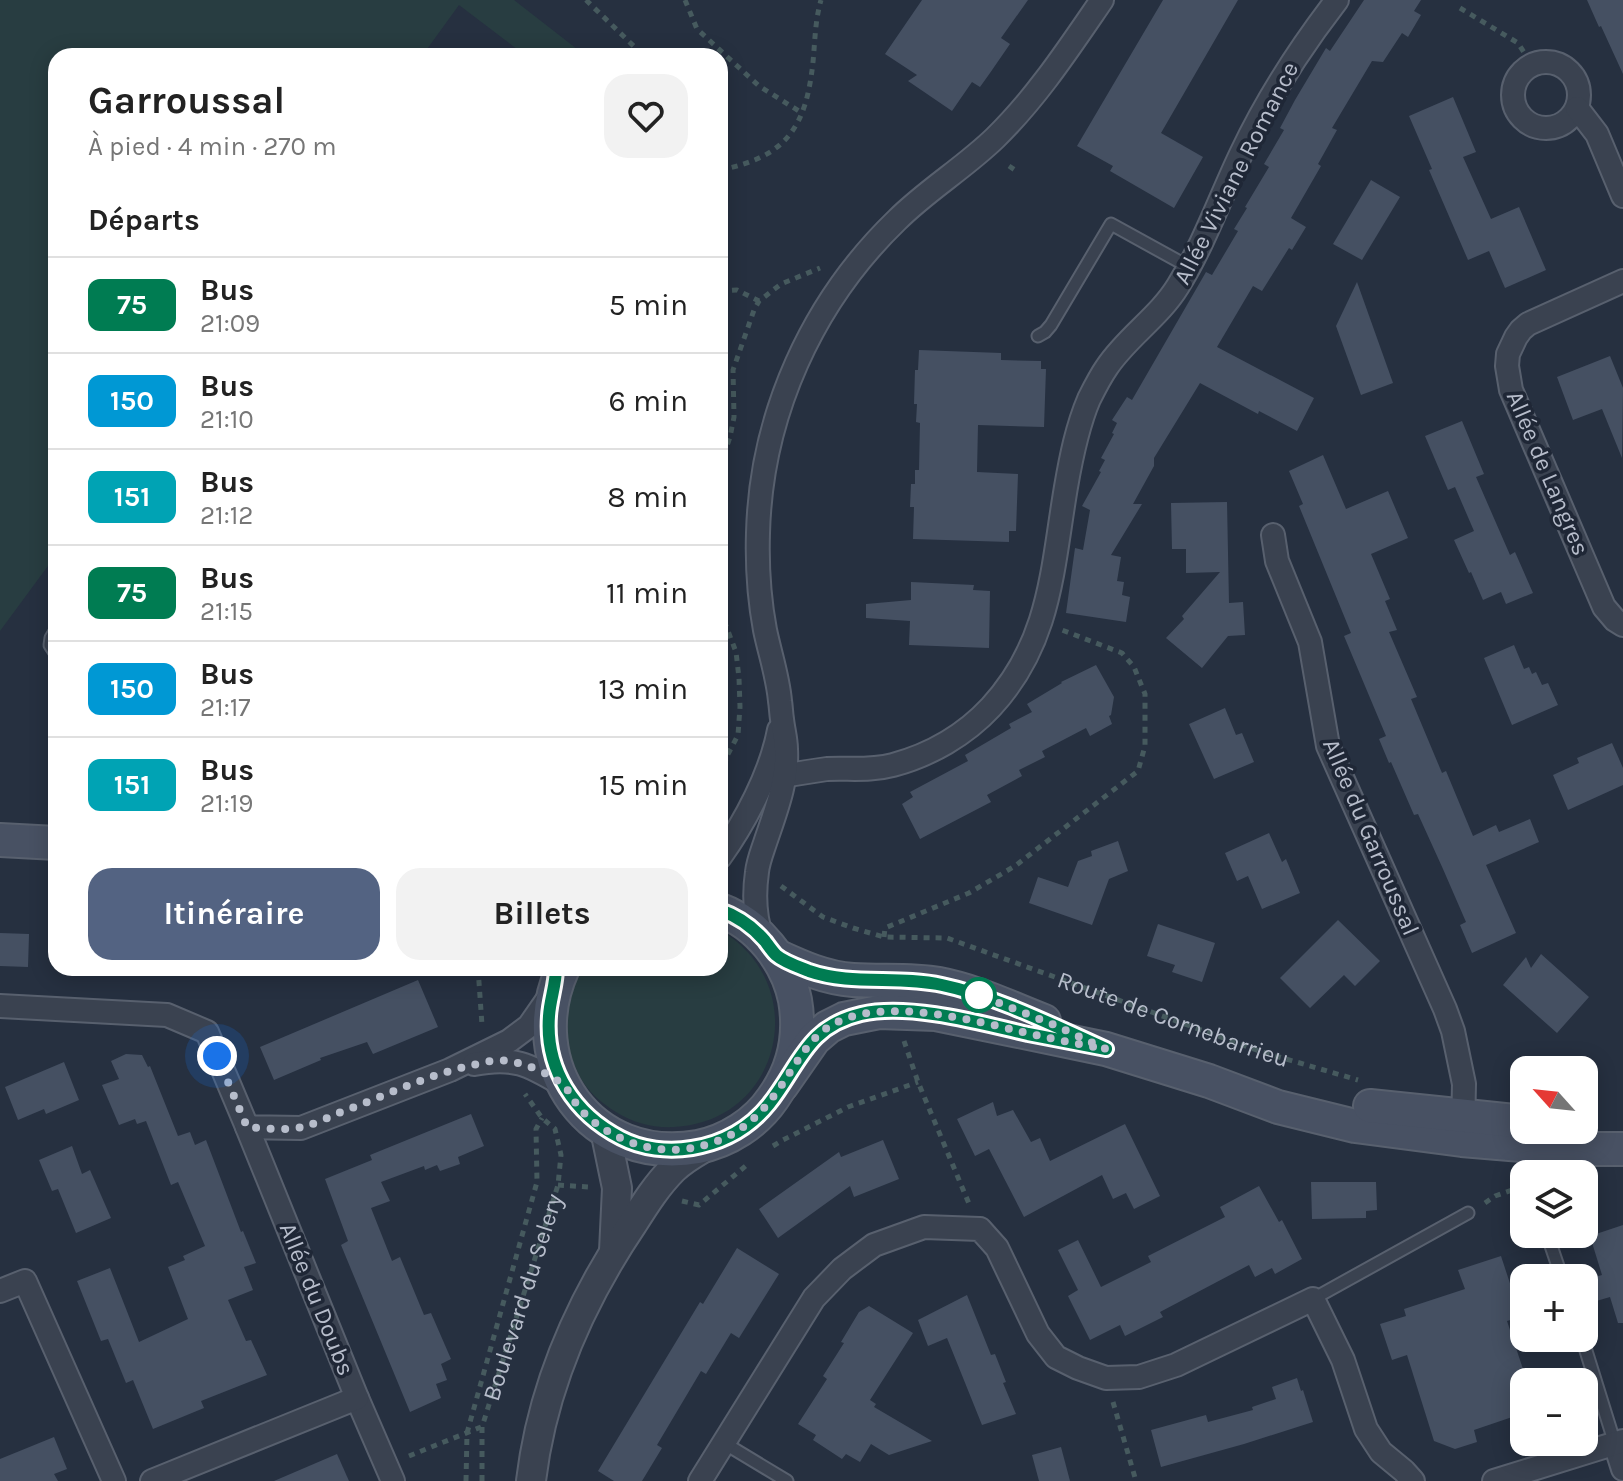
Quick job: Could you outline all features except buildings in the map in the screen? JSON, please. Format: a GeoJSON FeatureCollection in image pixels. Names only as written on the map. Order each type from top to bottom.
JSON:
{"type":"FeatureCollection","features":[{"type":"Feature","properties":{"kind":"main road"},"geometry":{"type":"LineString","coordinates":[[0,840],[48,843]]}},
{"type":"Feature","properties":{"kind":"main road","name":"Route de Cornebarrieu"},"geometry":{"type":"LineString","coordinates":[[728,914],[745,923],[770,947],[809,971],[854,980],[914,980],[969,991],[1106,1049]]}},
{"type":"Feature","properties":{"kind":"main road"},"geometry":{"type":"LineString","coordinates":[[770,947],[787,975],[797,1019],[791,1064],[782,1085]]}},
{"type":"Feature","properties":{"kind":"main road"},"geometry":{"type":"LineString","coordinates":[[557,977],[549,1014],[549,1039],[563,1085],[581,1110],[605,1130],[629,1142],[654,1149],[681,1150],[708,1145]]}},
{"type":"Feature","properties":{"kind":"main road","name":"Route de Cornebarrieu"},"geometry":{"type":"LineString","coordinates":[[708,1145],[730,1136],[751,1122],[768,1105],[814,1039],[828,1027],[844,1019],[879,1012],[936,1014],[1106,1049],[1209,1081],[1278,1107],[1355,1126],[1463,1128],[1510,1123]]}},
{"type":"Feature","properties":{"kind":"main road","name":"Route de Cornebarrieu"},"geometry":{"type":"LineString","coordinates":[[1463,1128],[1570,1149],[1623,1149]]}},
{"type":"Feature","properties":{"kind":"main road"},"geometry":{"type":"LineString","coordinates":[[1598,1129],[1623,1130]]}},
{"type":"Feature","properties":{"kind":"street"},"geometry":{"type":"LineString","coordinates":[[770,947],[758,926],[757,870],[785,776],[787,754],[760,598],[758,535],[768,448],[786,388],[808,338],[840,286],[876,240],[1011,121],[1046,80],[1102,0]]}},
{"type":"Feature","properties":{"kind":"street","name":"Allée Viviane Romance"},"geometry":{"type":"LineString","coordinates":[[785,776],[828,769],[873,769],[919,756],[958,735],[986,712],[1009,686],[1025,661],[1041,623],[1070,465],[1089,401],[1107,367],[1160,311],[1189,267],[1261,115],[1309,35],[1337,0]]}},
{"type":"Feature","properties":{"kind":"street"},"geometry":{"type":"LineString","coordinates":[[1543,62],[1565,67],[1578,86],[1577,108],[1571,118],[1561,125],[1550,128],[1527,123],[1514,104],[1516,81],[1532,65],[1543,62]]}},
{"type":"Feature","properties":{"kind":"street"},"geometry":{"type":"LineString","coordinates":[[1577,108],[1597,134],[1623,196]]}},
{"type":"Feature","properties":{"kind":"street","name":"Allée de Langres"},"geometry":{"type":"LineString","coordinates":[[1623,281],[1528,324],[1511,345],[1507,366],[1511,390],[1604,607],[1623,625]]}},
{"type":"Feature","properties":{"kind":"street","name":"Allée du Garroussal"},"geometry":{"type":"LineString","coordinates":[[1273,535],[1277,561],[1310,642],[1328,746],[1453,1031],[1464,1084],[1463,1128]]}},
{"type":"Feature","properties":{"kind":"street"},"geometry":{"type":"LineString","coordinates":[[728,846],[758,792],[778,737],[781,717]]}},
{"type":"Feature","properties":{"kind":"street"},"geometry":{"type":"LineString","coordinates":[[247,1127],[301,1128],[450,1070],[509,1041],[529,1026],[557,977]]}},
{"type":"Feature","properties":{"kind":"street","name":"Allée du Doubs"},"geometry":{"type":"LineString","coordinates":[[0,1006],[167,1015],[207,1032],[357,1398],[152,1481]]}},
{"type":"Feature","properties":{"kind":"street"},"geometry":{"type":"LineString","coordinates":[[450,1070],[507,1060],[536,1069],[563,1085]]}},
{"type":"Feature","properties":{"kind":"street"},"geometry":{"type":"LineString","coordinates":[[605,1130],[617,1188],[614,1251]]}},
{"type":"Feature","properties":{"kind":"street"},"geometry":{"type":"LineString","coordinates":[[531,1481],[543,1415],[566,1345],[614,1251],[651,1195],[673,1169],[708,1145]]}},
{"type":"Feature","properties":{"kind":"street"},"geometry":{"type":"LineString","coordinates":[[700,1481],[814,1298],[842,1269],[874,1245],[924,1227],[980,1229],[997,1248],[1038,1334],[1056,1357],[1106,1378],[1139,1377],[1176,1365],[1313,1299],[1343,1360],[1366,1429],[1381,1452],[1413,1481]]}},
{"type":"Feature","properties":{"kind":"street"},"geometry":{"type":"LineString","coordinates":[[0,1291],[25,1281],[114,1481]]}},
{"type":"Feature","properties":{"kind":"street"},"geometry":{"type":"LineString","coordinates":[[357,1398],[389,1473]]}},
{"type":"Feature","properties":{"kind":"street"},"geometry":{"type":"LineString","coordinates":[[1494,1481],[1619,1442],[1623,1469]]}},
{"type":"Feature","properties":{"kind":"lane"},"geometry":{"type":"LineString","coordinates":[[1038,336],[1051,325],[1111,224],[1189,267]]}},
{"type":"Feature","properties":{"kind":"lane"},"geometry":{"type":"LineString","coordinates":[[1313,1299],[1468,1213]]}},
{"type":"Feature","properties":{"kind":"lane"},"geometry":{"type":"LineString","coordinates":[[1587,1352],[1619,1442]]}},
{"type":"Feature","properties":{"kind":"lane"},"geometry":{"type":"LineString","coordinates":[[724,1443],[787,1481]]}},
{"type":"Feature","properties":{"kind":"path"},"geometry":{"type":"LineString","coordinates":[[586,0],[636,48]]}},
{"type":"Feature","properties":{"kind":"path"},"geometry":{"type":"LineString","coordinates":[[685,0],[697,29],[718,48]]}},
{"type":"Feature","properties":{"kind":"path"},"geometry":{"type":"LineString","coordinates":[[728,168],[749,163],[776,150],[796,127],[813,64],[821,0]]}},
{"type":"Feature","properties":{"kind":"path"},"geometry":{"type":"LineString","coordinates":[[1460,8],[1518,43],[1532,65]]}},
{"type":"Feature","properties":{"kind":"path"},"geometry":{"type":"LineString","coordinates":[[728,58],[759,86],[802,113]]}},
{"type":"Feature","properties":{"kind":"path"},"geometry":{"type":"LineString","coordinates":[[1009,166],[1018,172]]}},
{"type":"Feature","properties":{"kind":"path"},"geometry":{"type":"LineString","coordinates":[[728,443],[734,417],[733,370],[759,301],[781,284],[819,269],[832,260]]}},
{"type":"Feature","properties":{"kind":"path"},"geometry":{"type":"LineString","coordinates":[[728,291],[737,290],[759,301]]}},
{"type":"Feature","properties":{"kind":"path"},"geometry":{"type":"LineString","coordinates":[[884,937],[885,928],[969,893],[1015,866],[1138,771],[1145,746],[1145,694],[1134,667],[1122,653],[1041,623]]}},
{"type":"Feature","properties":{"kind":"path"},"geometry":{"type":"LineString","coordinates":[[728,631],[736,652],[740,707],[738,735],[728,754]]}},
{"type":"Feature","properties":{"kind":"path","name":"Route de Cornebarrieu"},"geometry":{"type":"LineString","coordinates":[[773,879],[823,917],[884,937],[947,938],[1248,1048],[1366,1082]]}},
{"type":"Feature","properties":{"kind":"path"},"geometry":{"type":"LineString","coordinates":[[479,976],[483,1028]]}},
{"type":"Feature","properties":{"kind":"path"},"geometry":{"type":"LineString","coordinates":[[904,1040],[918,1082],[980,1229]]}},
{"type":"Feature","properties":{"kind":"path"},"geometry":{"type":"LineString","coordinates":[[771,1148],[848,1107],[918,1082]]}},
{"type":"Feature","properties":{"kind":"path","name":"Boulevard du Selery"},"geometry":{"type":"LineString","coordinates":[[467,1433],[537,1182],[536,1129],[542,1118],[555,1129],[561,1155],[558,1185],[482,1427],[482,1481]]}},
{"type":"Feature","properties":{"kind":"path"},"geometry":{"type":"LineString","coordinates":[[674,1200],[699,1205],[759,1156]]}},
{"type":"Feature","properties":{"kind":"path"},"geometry":{"type":"LineString","coordinates":[[558,1185],[603,1187]]}},
{"type":"Feature","properties":{"kind":"path"},"geometry":{"type":"LineString","coordinates":[[1468,1213],[1495,1196],[1510,1191]]}},
{"type":"Feature","properties":{"kind":"path"},"geometry":{"type":"LineString","coordinates":[[1106,1378],[1136,1481]]}},
{"type":"Feature","properties":{"kind":"path"},"geometry":{"type":"LineString","coordinates":[[389,1473],[482,1427]]}},
{"type":"Feature","properties":{"kind":"path"},"geometry":{"type":"LineString","coordinates":[[466,1481],[467,1433]]}},
{"type":"Feature","properties":{"kind":"green space"},"geometry":{"type":"Polygon","coordinates":[[[0,0],[514,0],[576,48],[515,48],[459,5],[428,48],[48,48],[48,566],[0,631],[0,0]]]}},
{"type":"Feature","properties":{"kind":"green space"},"geometry":{"type":"Polygon","coordinates":[[[728,937],[749,954],[767,983],[775,1015],[772,1047],[761,1077],[740,1102],[711,1119],[666,1127],[629,1119],[589,1090],[568,1050],[565,1029],[578,976],[728,976],[728,937]]]}},
{"type":"Feature","properties":{"kind":"bus line","name":"75"},"geometry":{"type":"LineString","coordinates":[[556,976],[549,1014],[549,1039],[563,1085],[581,1110],[605,1130],[629,1142],[654,1149],[681,1150],[708,1145],[730,1136],[751,1122],[768,1105],[814,1039],[828,1027],[863,1014],[936,1014],[1106,1049],[969,991],[914,980],[854,980],[809,971],[777,956],[745,923],[728,913]]}},
{"type":"Feature","properties":{"kind":"route"},"geometry":{"type":"LineString","coordinates":[[217,1056],[247,1127],[301,1128],[450,1070],[507,1060],[536,1069],[563,1085],[581,1110],[605,1130],[629,1142],[654,1149],[681,1150],[708,1145],[730,1136],[751,1122],[768,1105],[814,1039],[828,1027],[863,1014],[936,1014],[1106,1049],[969,991],[979,995]]}}]}
